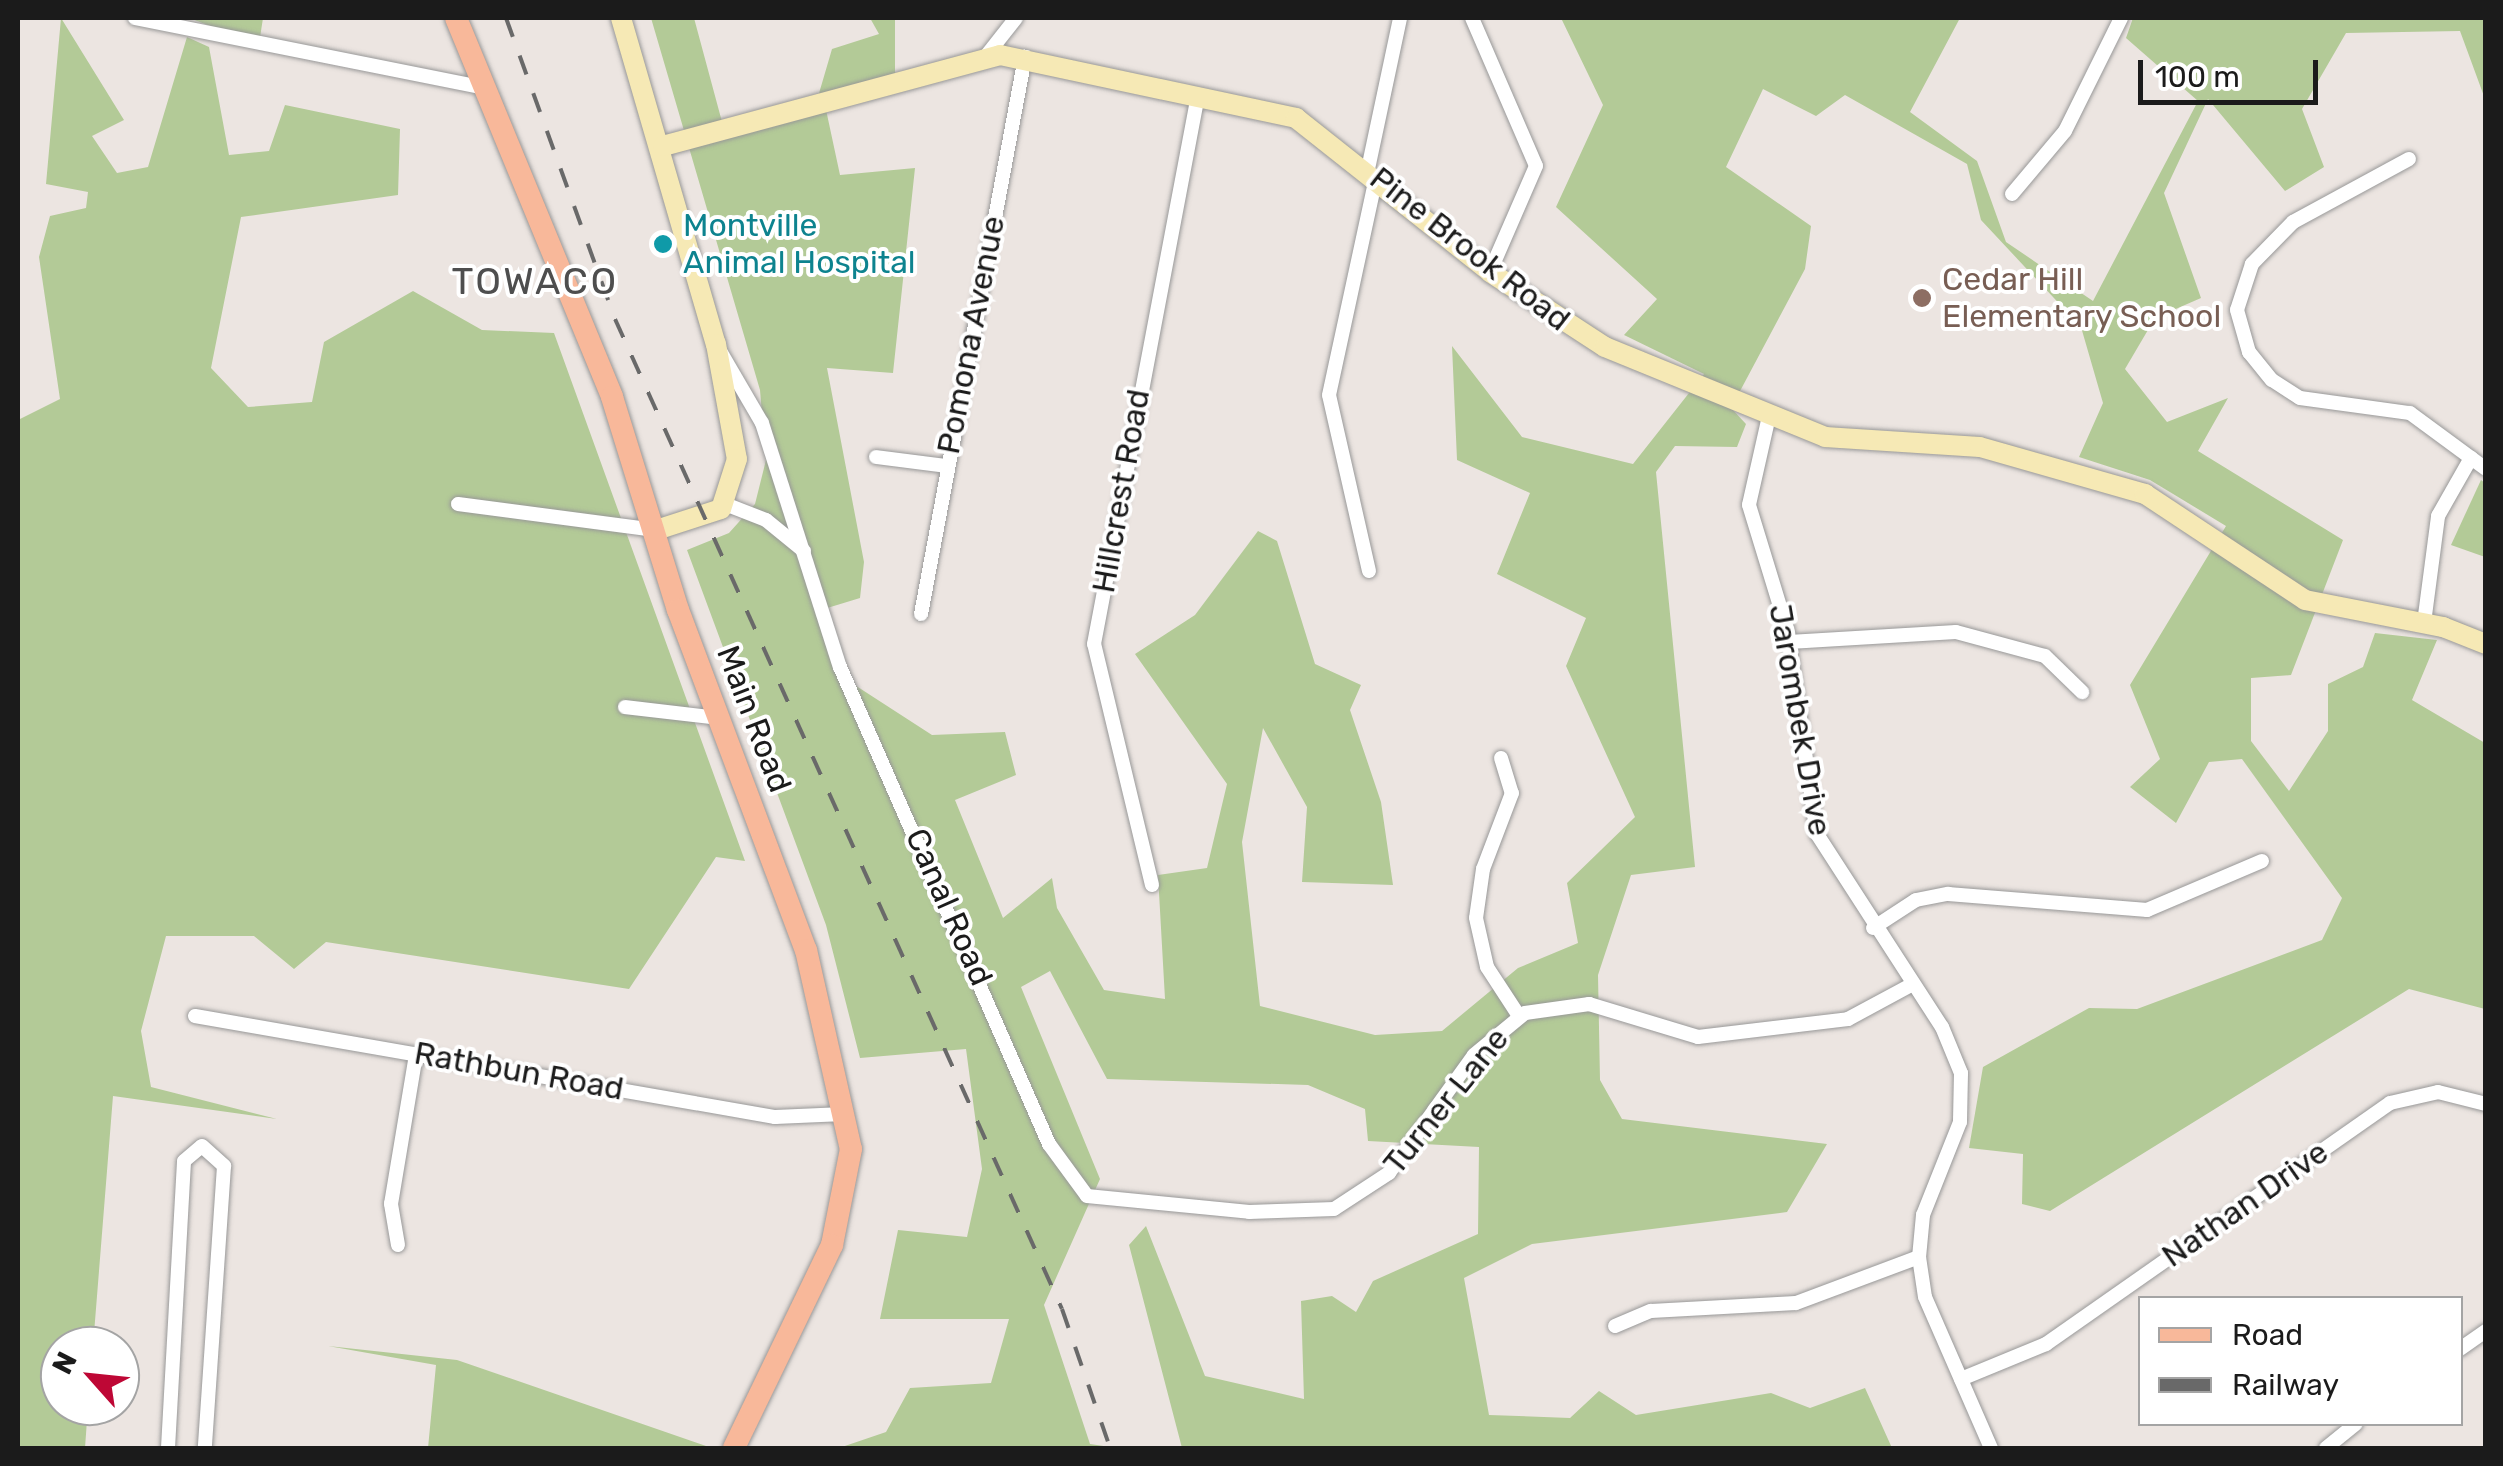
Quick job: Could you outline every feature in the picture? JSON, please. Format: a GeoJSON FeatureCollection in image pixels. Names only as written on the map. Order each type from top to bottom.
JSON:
{"type":"FeatureCollection","features":[{"type":"Feature","properties":{"kind":"main road","name":"Main Road"},"geometry":{"type":"LineString","coordinates":[[456,18],[479,87],[612,396],[719,718],[806,950],[844,1114],[846,1206],[734,1448]]}},
{"type":"Feature","properties":{"kind":"street"},"geometry":{"type":"LineString","coordinates":[[135,18],[479,87]]}},
{"type":"Feature","properties":{"kind":"street"},"geometry":{"type":"LineString","coordinates":[[621,18],[663,146],[716,344],[737,459],[725,504]]}},
{"type":"Feature","properties":{"kind":"street"},"geometry":{"type":"LineString","coordinates":[[986,56],[1016,18]]}},
{"type":"Feature","properties":{"kind":"street"},"geometry":{"type":"LineString","coordinates":[[1369,571],[1329,395],[1400,18]]}},
{"type":"Feature","properties":{"kind":"street"},"geometry":{"type":"LineString","coordinates":[[1472,18],[1536,166],[1490,272]]}},
{"type":"Feature","properties":{"kind":"street"},"geometry":{"type":"LineString","coordinates":[[2012,194],[2065,130],[2121,18]]}},
{"type":"Feature","properties":{"kind":"street","name":"Pine Brook Road"},"geometry":{"type":"LineString","coordinates":[[663,146],[986,56],[1025,57],[1296,118],[1372,173],[1490,272],[1575,332],[1769,416],[1846,441],[1980,448],[2145,494],[2305,600],[2424,623],[2486,644]]}},
{"type":"Feature","properties":{"kind":"street","name":"Pomona Avenue"},"geometry":{"type":"LineString","coordinates":[[921,614],[1025,57]]}},
{"type":"Feature","properties":{"kind":"street","name":"Hillcrest Road"},"geometry":{"type":"LineString","coordinates":[[1152,885],[1094,644],[1198,95]]}},
{"type":"Feature","properties":{"kind":"street"},"geometry":{"type":"LineString","coordinates":[[2409,160],[2293,222],[2252,264],[2238,310],[2249,352],[2272,380],[2300,398],[2410,413],[2486,469]]}},
{"type":"Feature","properties":{"kind":"street","name":"Canal Road"},"geometry":{"type":"LineString","coordinates":[[716,344],[762,424],[840,667],[1049,1144],[1087,1196],[1147,1204]]}},
{"type":"Feature","properties":{"kind":"street","name":"Jarombek Drive"},"geometry":{"type":"LineString","coordinates":[[1769,416],[1749,504],[1789,642],[1817,834],[1873,928],[1954,1049],[1964,1089],[1919,1257],[1925,1297],[1991,1448]]}},
{"type":"Feature","properties":{"kind":"street"},"geometry":{"type":"LineString","coordinates":[[876,456],[946,466]]}},
{"type":"Feature","properties":{"kind":"street"},"geometry":{"type":"LineString","coordinates":[[2424,623],[2438,516],[2472,458]]}},
{"type":"Feature","properties":{"kind":"street"},"geometry":{"type":"LineString","coordinates":[[458,504],[656,530],[725,504],[766,520],[804,552]]}},
{"type":"Feature","properties":{"kind":"street"},"geometry":{"type":"LineString","coordinates":[[1789,642],[1956,632],[2044,656],[2082,692]]}},
{"type":"Feature","properties":{"kind":"street"},"geometry":{"type":"LineString","coordinates":[[625,707],[719,718]]}},
{"type":"Feature","properties":{"kind":"street"},"geometry":{"type":"LineString","coordinates":[[1501,758],[1512,793],[1482,870],[1476,918],[1487,966],[1519,1016]]}},
{"type":"Feature","properties":{"kind":"street"},"geometry":{"type":"LineString","coordinates":[[1873,928],[1916,900],[1948,894],[2147,910],[2262,862]]}},
{"type":"Feature","properties":{"kind":"street","name":"Turner Lane"},"geometry":{"type":"LineString","coordinates":[[1147,1204],[1302,1214],[1349,1202],[1389,1174],[1474,1056],[1519,1016],[1589,1004],[1698,1037],[1848,1020],[1912,984]]}},
{"type":"Feature","properties":{"kind":"street","name":"Rathbun Road"},"geometry":{"type":"LineString","coordinates":[[195,1016],[774,1117],[844,1114]]}},
{"type":"Feature","properties":{"kind":"street"},"geometry":{"type":"LineString","coordinates":[[398,1245],[391,1204],[416,1054]]}},
{"type":"Feature","properties":{"kind":"street","name":"Nathan Drive"},"geometry":{"type":"LineString","coordinates":[[1960,1379],[2046,1344],[2390,1103],[2438,1092],[2486,1104]]}},
{"type":"Feature","properties":{"kind":"street"},"geometry":{"type":"LineString","coordinates":[[168,1448],[184,1161],[202,1146],[224,1166],[205,1448]]}},
{"type":"Feature","properties":{"kind":"street"},"geometry":{"type":"LineString","coordinates":[[1615,1326],[1652,1311],[1796,1303],[1919,1257]]}},
{"type":"Feature","properties":{"kind":"street"},"geometry":{"type":"LineString","coordinates":[[2463,1347],[2486,1331]]}},
{"type":"Feature","properties":{"kind":"street"},"geometry":{"type":"LineString","coordinates":[[2326,1448],[2354,1426]]}},
{"type":"Feature","properties":{"kind":"green space"},"geometry":{"type":"Polygon","coordinates":[[[61,18],[124,120],[92,136],[117,173],[148,167],[187,37],[209,47],[229,155],[269,151],[285,105],[400,129],[398,195],[241,217],[211,368],[248,407],[312,402],[324,342],[413,291],[482,330],[554,333],[745,861],[716,857],[629,989],[326,942],[294,969],[254,936],[166,936],[141,1031],[151,1087],[277,1119],[113,1096],[95,1326],[40,1326],[40,1426],[87,1426],[85,1448],[18,1448],[18,420],[60,399],[39,257],[50,216],[86,208],[88,192],[46,184],[61,18]]]}},
{"type":"Feature","properties":{"kind":"green space"},"geometry":{"type":"Polygon","coordinates":[[[189,18],[263,18],[259,44],[189,18]]]}},
{"type":"Feature","properties":{"kind":"green space"},"geometry":{"type":"Polygon","coordinates":[[[651,18],[694,18],[725,133],[815,107],[832,49],[879,34],[870,18],[895,18],[895,78],[825,105],[840,175],[915,168],[893,373],[827,368],[864,562],[860,598],[824,609],[847,680],[932,735],[1005,732],[1016,775],[955,800],[1003,918],[1052,878],[1057,908],[1104,990],[1165,999],[1158,875],[1207,868],[1227,784],[1135,654],[1195,615],[1258,531],[1277,541],[1315,664],[1361,685],[1350,710],[1381,802],[1393,885],[1302,882],[1307,807],[1263,728],[1242,842],[1260,1006],[1375,1035],[1442,1031],[1518,968],[1578,943],[1567,883],[1635,817],[1566,666],[1586,618],[1497,574],[1530,493],[1457,460],[1452,346],[1522,437],[1633,464],[1704,374],[1624,335],[1657,299],[1556,207],[1603,105],[1561,18],[1960,18],[1910,112],[1977,161],[2006,242],[2093,301],[2198,101],[2126,38],[2133,18],[2485,18],[2485,99],[2460,31],[2346,33],[2302,109],[2324,167],[2285,191],[2208,99],[2164,193],[2201,298],[2155,318],[2125,369],[2167,422],[2228,398],[2198,451],[2343,540],[2291,675],[2251,678],[2251,741],[2289,791],[2328,731],[2328,684],[2363,667],[2375,633],[2437,640],[2412,700],[2485,743],[2485,1009],[2409,989],[2050,1211],[2022,1204],[2023,1154],[1969,1148],[1983,1067],[2089,1008],[2137,1009],[2322,940],[2342,898],[2242,759],[2209,762],[2176,823],[2130,787],[2160,759],[2130,685],[2226,526],[2150,480],[2079,457],[2103,403],[2081,327],[1981,220],[1967,164],[1845,95],[1816,116],[1763,89],[1726,167],[1811,226],[1805,269],[1731,408],[1746,424],[1737,447],[1675,446],[1656,472],[1695,867],[1631,875],[1598,975],[1600,1080],[1622,1119],[1827,1144],[1787,1212],[1532,1244],[1464,1278],[1489,1415],[1570,1418],[1599,1391],[1636,1415],[1771,1393],[1810,1408],[1865,1388],[1892,1448],[1182,1448],[1129,1245],[1146,1226],[1205,1376],[1304,1399],[1301,1301],[1332,1296],[1356,1312],[1373,1281],[1478,1234],[1479,1147],[1368,1141],[1365,1109],[1308,1085],[1107,1079],[1050,971],[1021,987],[1100,1179],[1044,1305],[1090,1444],[1117,1448],[839,1448],[886,1432],[910,1388],[991,1383],[1009,1319],[880,1319],[898,1230],[967,1237],[982,1169],[966,1049],[860,1058],[826,925],[687,550],[729,533],[755,504],[766,460],[760,390],[651,18]]]}},
{"type":"Feature","properties":{"kind":"green space"},"geometry":{"type":"Polygon","coordinates":[[[2481,480],[2485,483],[2485,557],[2451,545],[2481,480]]]}},
{"type":"Feature","properties":{"kind":"green space"},"geometry":{"type":"Polygon","coordinates":[[[328,1346],[457,1360],[706,1446],[428,1448],[436,1365],[328,1346]]]}},
{"type":"Feature","properties":{"kind":"railway"},"geometry":{"type":"LineString","coordinates":[[506,18],[615,319],[1062,1309],[1110,1448]]}},
{"type":"Feature","properties":{"kind":"place","name":"Montville Animal Hospital"},"geometry":{"type":"Point","coordinates":[663,244]}},
{"type":"Feature","properties":{"kind":"place","name":"Cedar Hill Elementary School"},"geometry":{"type":"Point","coordinates":[1922,298]}},
{"type":"Feature","properties":{"kind":"district","name":"TOWACO"},"geometry":{"type":"Point","coordinates":[535,282]}}]}
